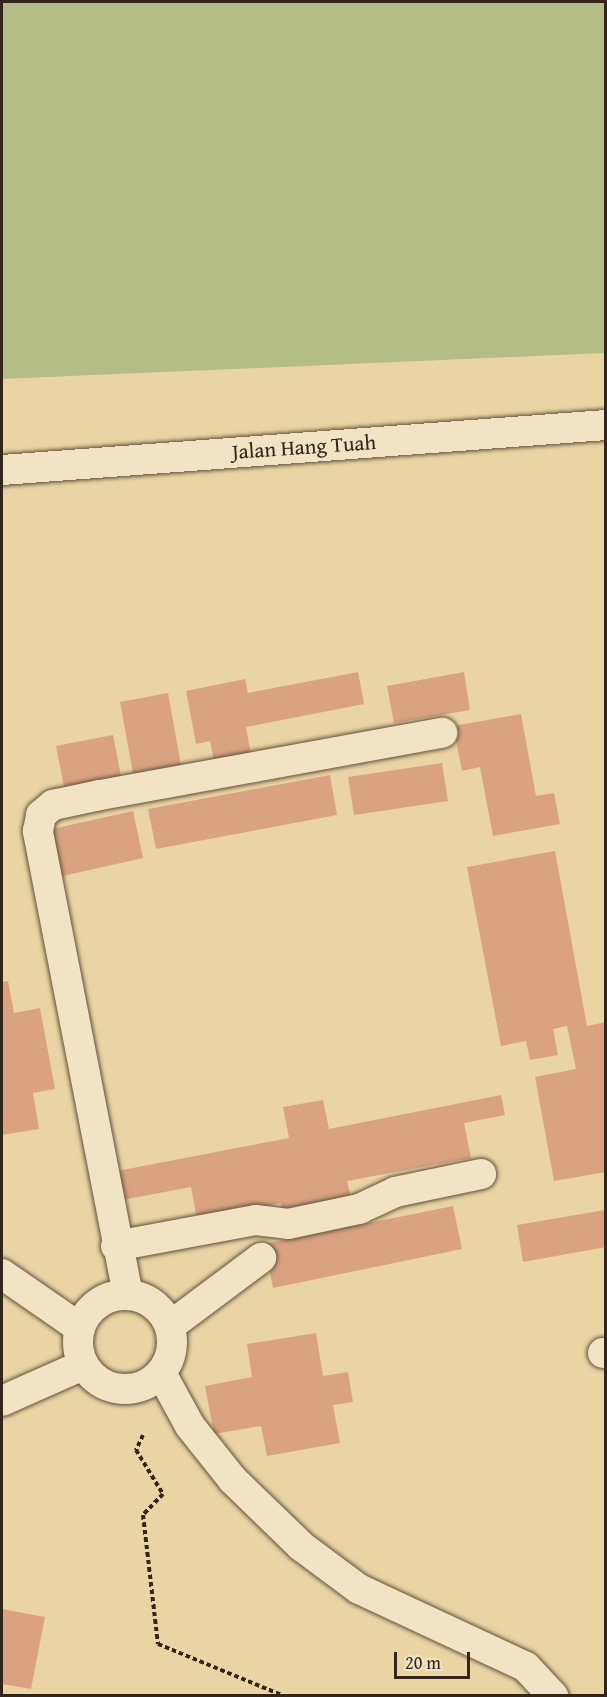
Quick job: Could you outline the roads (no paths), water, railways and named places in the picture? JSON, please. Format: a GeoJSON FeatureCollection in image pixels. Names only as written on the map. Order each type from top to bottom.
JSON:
{"type":"FeatureCollection","features":[{"type":"Feature","properties":{"kind":"street","name":"Jalan Hang Tuah"},"geometry":{"type":"LineString","coordinates":[[2,470],[606,425]]}},
{"type":"Feature","properties":{"kind":"street"},"geometry":{"type":"LineString","coordinates":[[128,1295],[116,1246],[38,831],[41,815],[53,805],[100,795],[442,733]]}},
{"type":"Feature","properties":{"kind":"street"},"geometry":{"type":"LineString","coordinates":[[116,1246],[256,1220],[288,1224],[359,1209],[395,1192],[481,1174]]}},
{"type":"Feature","properties":{"kind":"street"},"geometry":{"type":"LineString","coordinates":[[170,1326],[261,1258]]}},
{"type":"Feature","properties":{"kind":"street"},"geometry":{"type":"LineString","coordinates":[[2,1274],[80,1328]]}},
{"type":"Feature","properties":{"kind":"street"},"geometry":{"type":"LineString","coordinates":[[128,1295],[146,1299],[170,1326],[173,1342],[161,1373],[149,1383],[117,1388],[83,1365],[80,1328],[99,1303],[128,1295]]}},
{"type":"Feature","properties":{"kind":"street"},"geometry":{"type":"LineString","coordinates":[[2,1401],[83,1365]]}},
{"type":"Feature","properties":{"kind":"street"},"geometry":{"type":"LineString","coordinates":[[161,1373],[197,1435],[301,1546],[359,1589],[526,1667],[553,1695]]}}]}
